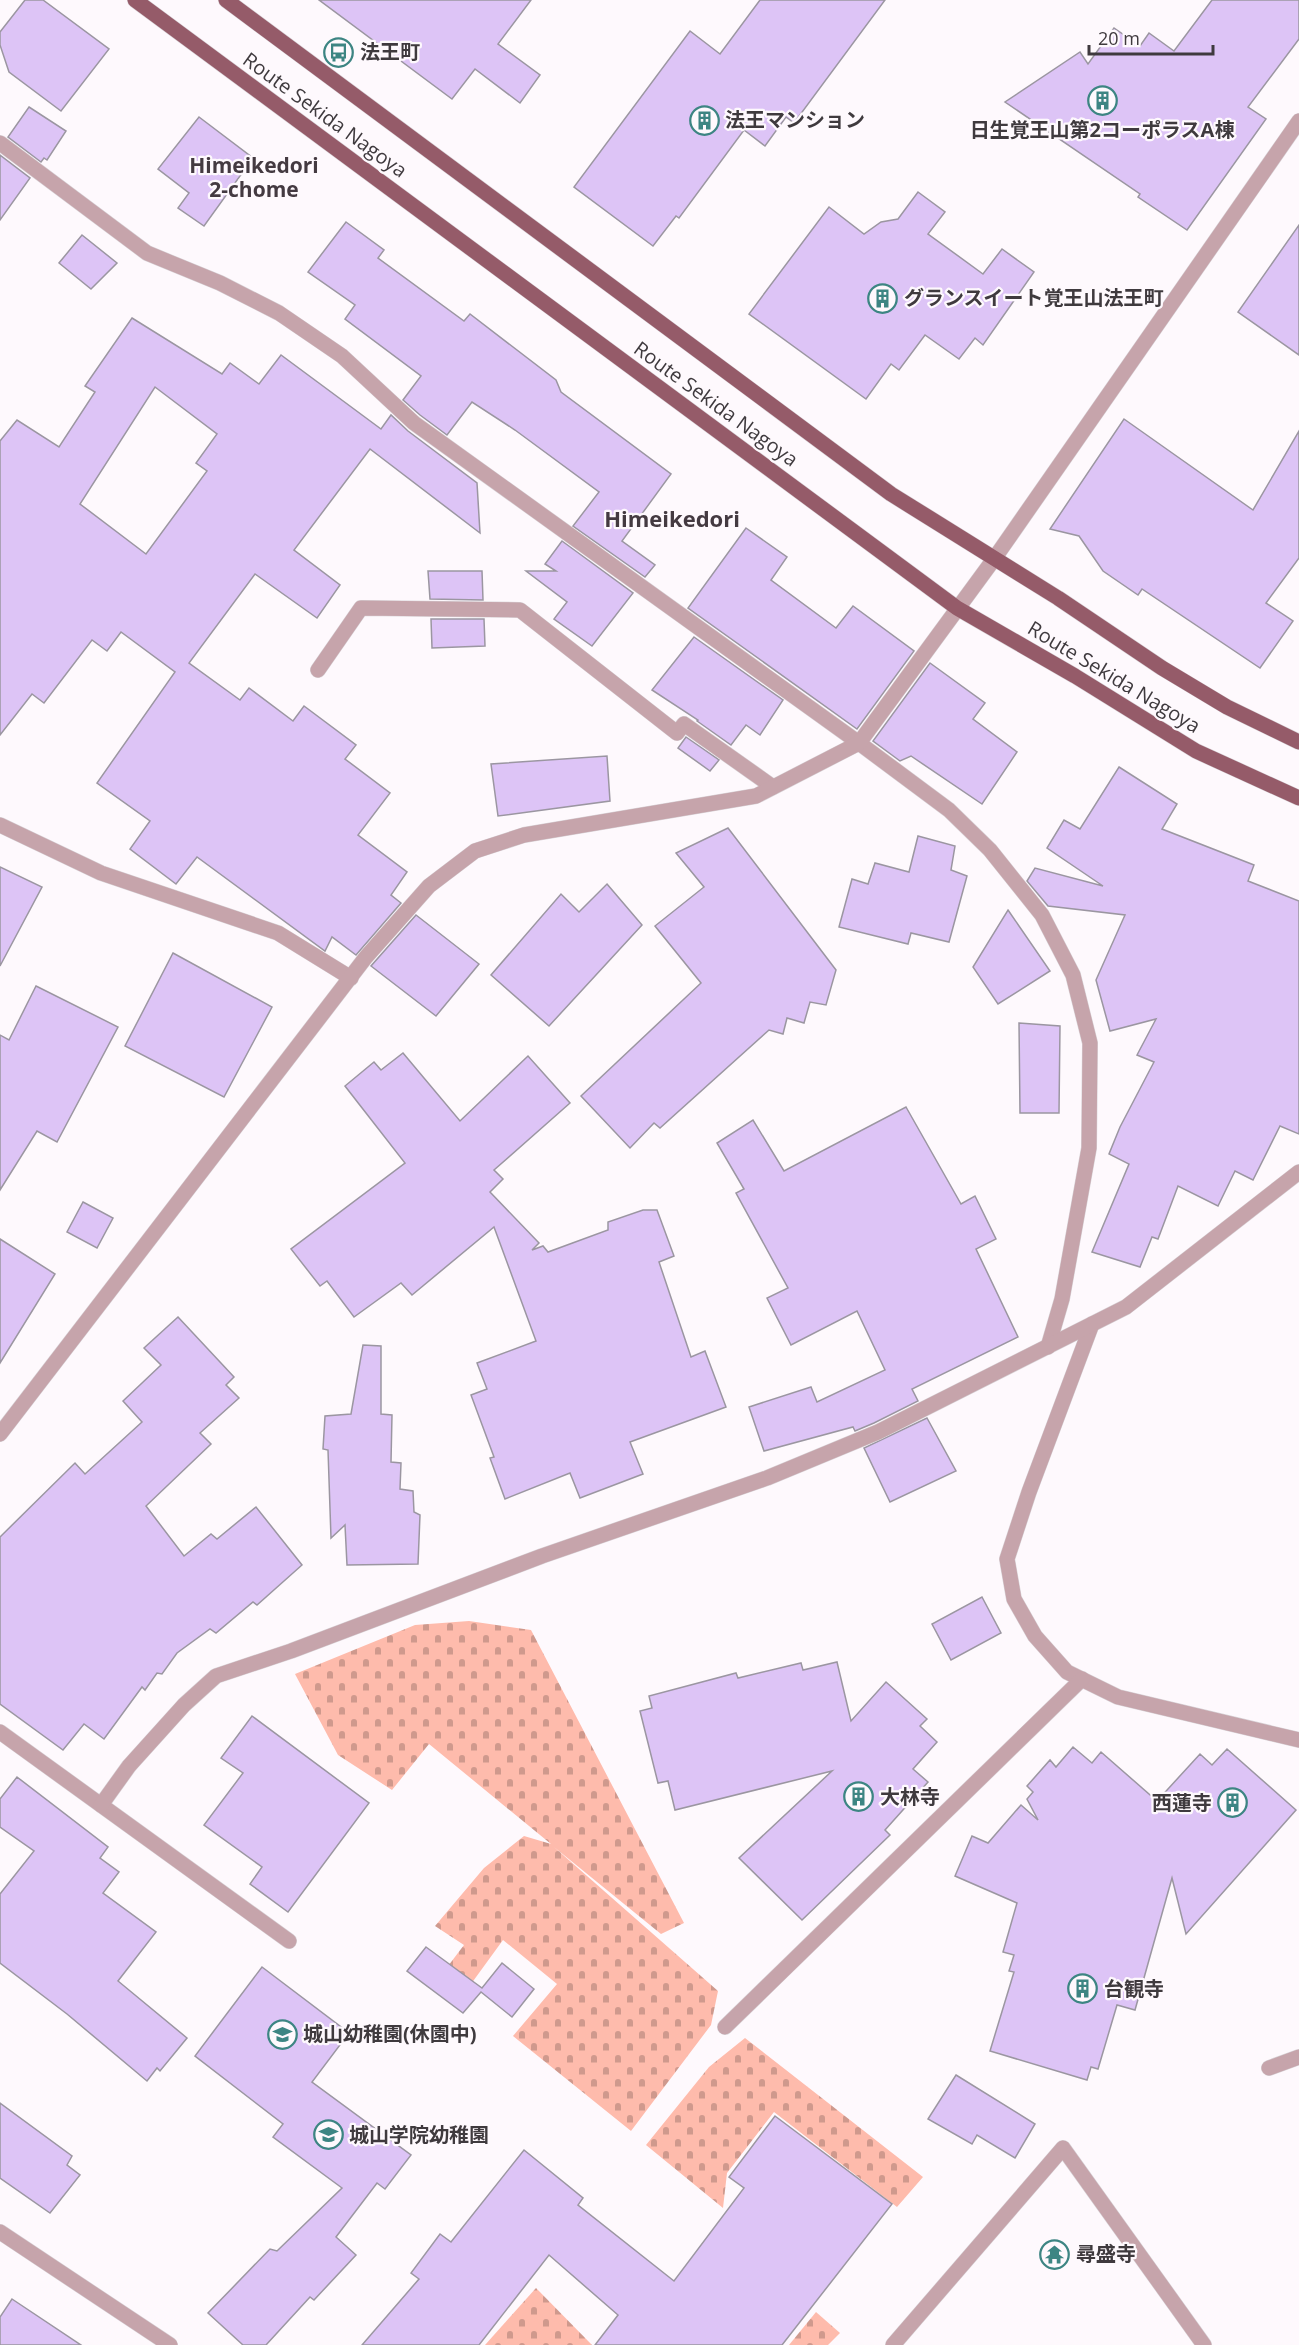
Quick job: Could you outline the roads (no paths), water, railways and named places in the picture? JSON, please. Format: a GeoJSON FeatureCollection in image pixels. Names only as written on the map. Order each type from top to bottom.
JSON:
{"type":"FeatureCollection","features":[{"type":"Feature","properties":{"kind":"main road","name":"Route Sekida Nagoya"},"geometry":{"type":"LineString","coordinates":[[135,0],[957,608],[1075,676],[1196,751],[1299,798]]}},
{"type":"Feature","properties":{"kind":"main road","name":"Route Sekida Nagoya"},"geometry":{"type":"LineString","coordinates":[[226,0],[891,494],[1058,598],[1162,668],[1227,707],[1299,741]]}},
{"type":"Feature","properties":{"kind":"street"},"geometry":{"type":"LineString","coordinates":[[0,1434],[351,978],[429,885],[475,851],[524,835],[756,796],[859,743],[994,559],[1299,121]]}},
{"type":"Feature","properties":{"kind":"street"},"geometry":{"type":"LineString","coordinates":[[0,143],[147,253],[220,283],[279,313],[342,356],[414,423],[859,743],[949,810],[990,850],[1042,915],[1073,975],[1090,1043],[1089,1148],[1062,1299],[1048,1347]]}},
{"type":"Feature","properties":{"kind":"street"},"geometry":{"type":"LineString","coordinates":[[318,670],[361,608],[520,610],[677,733],[684,724],[773,787]]}},
{"type":"Feature","properties":{"kind":"street"},"geometry":{"type":"LineString","coordinates":[[0,825],[101,873],[278,933],[351,978]]}},
{"type":"Feature","properties":{"kind":"street"},"geometry":{"type":"LineString","coordinates":[[101,1805],[137,1757],[184,1705],[216,1677],[542,1556],[767,1478],[878,1432],[1126,1307],[1299,1172]]}},
{"type":"Feature","properties":{"kind":"street"},"geometry":{"type":"LineString","coordinates":[[1092,1324],[1029,1492],[1007,1558],[1014,1599],[1035,1636],[1067,1672],[1118,1697],[1299,1740]]}},
{"type":"Feature","properties":{"kind":"street"},"geometry":{"type":"LineString","coordinates":[[725,2027],[1082,1679]]}},
{"type":"Feature","properties":{"kind":"street"},"geometry":{"type":"LineString","coordinates":[[0,1732],[289,1941]]}},
{"type":"Feature","properties":{"kind":"street"},"geometry":{"type":"LineString","coordinates":[[1269,2068],[1299,2057]]}},
{"type":"Feature","properties":{"kind":"street"},"geometry":{"type":"LineString","coordinates":[[892,2345],[1063,2148],[1204,2345]]}},
{"type":"Feature","properties":{"kind":"street"},"geometry":{"type":"LineString","coordinates":[[0,2232],[170,2345]]}},
{"type":"Feature","properties":{"kind":"place","name":"法王町"},"geometry":{"type":"Point","coordinates":[339,52]}},
{"type":"Feature","properties":{"kind":"place","name":"日生覚王山第2コーポラスA棟"},"geometry":{"type":"Point","coordinates":[1102,100]}},
{"type":"Feature","properties":{"kind":"place","name":"法王マンション"},"geometry":{"type":"Point","coordinates":[704,120]}},
{"type":"Feature","properties":{"kind":"place","name":"グランスイート覚王山法王町"},"geometry":{"type":"Point","coordinates":[883,298]}},
{"type":"Feature","properties":{"kind":"place","name":"大林寺"},"geometry":{"type":"Point","coordinates":[859,1797]}},
{"type":"Feature","properties":{"kind":"place","name":"西蓮寺"},"geometry":{"type":"Point","coordinates":[1233,1803]}},
{"type":"Feature","properties":{"kind":"place","name":"台観寺"},"geometry":{"type":"Point","coordinates":[1083,1989]}},
{"type":"Feature","properties":{"kind":"place","name":"城山幼稚園(休園中)"},"geometry":{"type":"Point","coordinates":[282,2034]}},
{"type":"Feature","properties":{"kind":"place","name":"城山学院幼稚園"},"geometry":{"type":"Point","coordinates":[328,2135]}},
{"type":"Feature","properties":{"kind":"place","name":"尋盛寺"},"geometry":{"type":"Point","coordinates":[1055,2254]}},
{"type":"Feature","properties":{"kind":"district","name":"Himeikedori 2-chome"},"geometry":{"type":"Point","coordinates":[254,178]}},
{"type":"Feature","properties":{"kind":"district","name":"Himeikedori"},"geometry":{"type":"Point","coordinates":[672,519]}}]}
